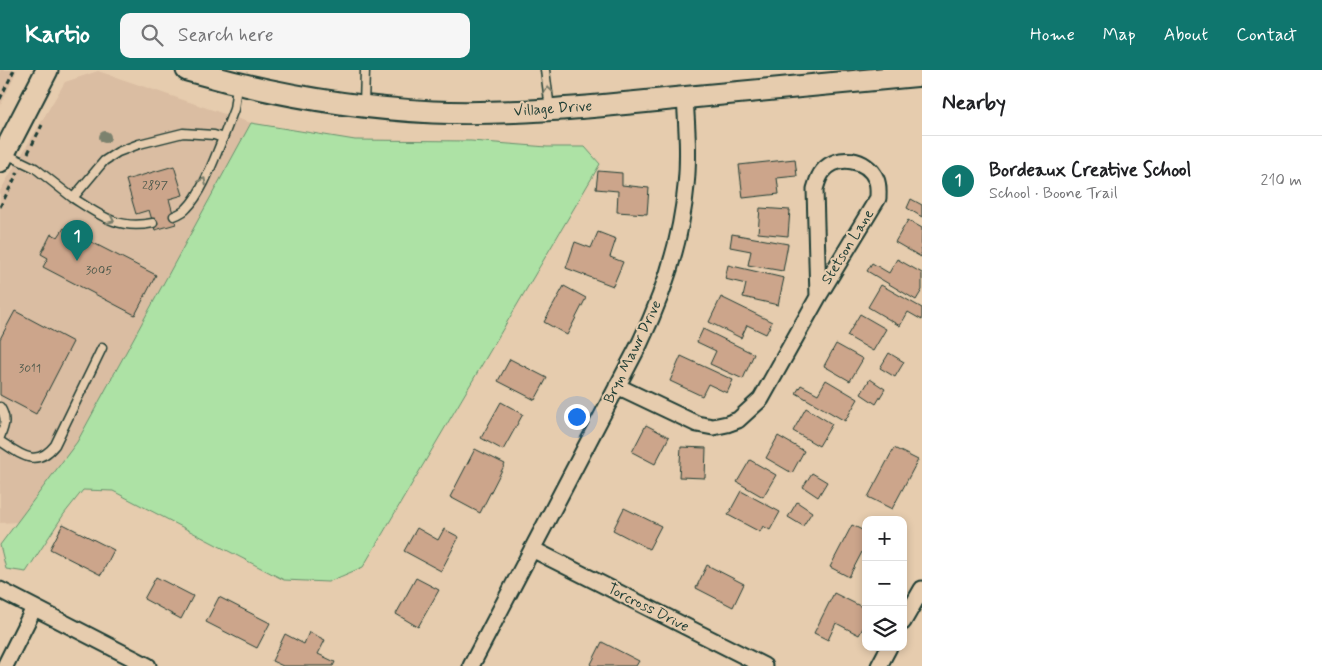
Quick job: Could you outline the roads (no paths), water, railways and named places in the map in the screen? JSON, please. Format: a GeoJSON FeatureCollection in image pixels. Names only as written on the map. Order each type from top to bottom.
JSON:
{"type":"FeatureCollection","features":[{"type":"Feature","properties":{"kind":"main road"},"geometry":{"type":"LineString","coordinates":[[1,155],[47,70]]}},
{"type":"Feature","properties":{"kind":"main road","name":"Village Drive"},"geometry":{"type":"LineString","coordinates":[[187,70],[238,84],[296,96],[364,106],[442,112],[498,113],[550,111],[922,75]]}},
{"type":"Feature","properties":{"kind":"street","name":"Bryn Mawr Drive"},"geometry":{"type":"LineString","coordinates":[[471,666],[655,312],[668,276],[679,231],[686,186],[688,140],[686,98]]}},
{"type":"Feature","properties":{"kind":"street","name":"Stetson Lane"},"geometry":{"type":"LineString","coordinates":[[618,386],[698,424],[712,427],[738,420],[761,399],[818,297],[878,198],[876,178],[861,163],[851,160],[841,160],[823,170],[815,190],[818,297]]}},
{"type":"Feature","properties":{"kind":"street","name":"Torcross Drive"},"geometry":{"type":"LineString","coordinates":[[532,549],[764,666]]}},
{"type":"Feature","properties":{"kind":"street"},"geometry":{"type":"LineString","coordinates":[[907,615],[922,589]]}},
{"type":"Feature","properties":{"kind":"street"},"geometry":{"type":"LineString","coordinates":[[0,590],[148,666]]}},
{"type":"Feature","properties":{"kind":"street"},"geometry":{"type":"LineString","coordinates":[[5,666],[34,608]]}},
{"type":"Feature","properties":{"kind":"street"},"geometry":{"type":"LineString","coordinates":[[879,666],[887,651]]}},
{"type":"Feature","properties":{"kind":"lane"},"geometry":{"type":"LineString","coordinates":[[364,106],[365,70]]}},
{"type":"Feature","properties":{"kind":"lane"},"geometry":{"type":"LineString","coordinates":[[545,70],[550,111]]}},
{"type":"Feature","properties":{"kind":"lane"},"geometry":{"type":"LineString","coordinates":[[174,216],[186,210],[205,180],[234,109],[238,84]]}},
{"type":"Feature","properties":{"kind":"lane"},"geometry":{"type":"LineString","coordinates":[[72,198],[104,161],[118,152],[139,144],[183,133],[214,135],[223,138]]}},
{"type":"Feature","properties":{"kind":"lane"},"geometry":{"type":"LineString","coordinates":[[1,155],[24,162],[35,168],[72,198],[98,214],[120,224],[142,225],[153,223]]}},
{"type":"Feature","properties":{"kind":"lane"},"geometry":{"type":"LineString","coordinates":[[0,406],[5,416],[4,428],[0,439],[28,457],[38,458],[44,456],[55,445],[102,348]]}},
{"type":"Feature","properties":{"kind":"place","name":"Bordeaux Creative School"},"geometry":{"type":"Point","coordinates":[77,261]}}]}
